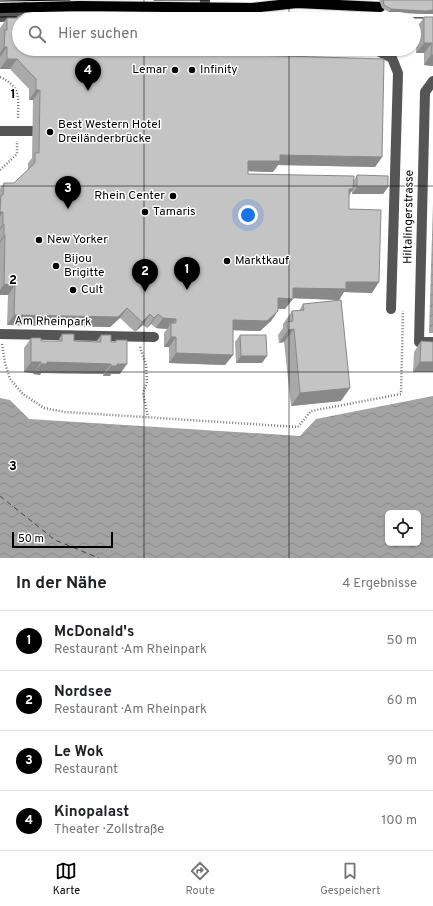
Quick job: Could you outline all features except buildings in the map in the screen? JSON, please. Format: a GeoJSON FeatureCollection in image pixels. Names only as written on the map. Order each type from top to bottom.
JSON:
{"type":"FeatureCollection","features":[{"type":"Feature","properties":{"kind":"main road"},"geometry":{"type":"LineString","coordinates":[[0,8],[204,3],[252,8],[265,4],[300,3],[380,7]]}},
{"type":"Feature","properties":{"kind":"street"},"geometry":{"type":"LineString","coordinates":[[17,12],[25,7]]}},
{"type":"Feature","properties":{"kind":"street"},"geometry":{"type":"LineString","coordinates":[[0,17],[12,15]]}},
{"type":"Feature","properties":{"kind":"street"},"geometry":{"type":"LineString","coordinates":[[388,56],[392,58],[398,73],[391,308]]}},
{"type":"Feature","properties":{"kind":"street","name":"Hiltalingerstrasse"},"geometry":{"type":"LineString","coordinates":[[433,81],[425,92],[419,342],[433,342]]}},
{"type":"Feature","properties":{"kind":"street"},"geometry":{"type":"LineString","coordinates":[[0,131],[32,131]]}},
{"type":"Feature","properties":{"kind":"street","name":"Am Rheinpark"},"geometry":{"type":"LineString","coordinates":[[0,334],[154,337]]}},
{"type":"Feature","properties":{"kind":"path"},"geometry":{"type":"LineString","coordinates":[[3,350],[10,379],[23,394],[44,408],[65,412],[298,427],[310,411],[401,394],[403,309]]}},
{"type":"Feature","properties":{"kind":"path"},"geometry":{"type":"LineString","coordinates":[[136,337],[146,365],[147,382],[143,393],[148,417]]}},
{"type":"Feature","properties":{"kind":"water"},"geometry":{"type":"Polygon","coordinates":[[[433,203],[433,333],[429,333],[433,203]]]}},
{"type":"Feature","properties":{"kind":"water"},"geometry":{"type":"Polygon","coordinates":[[[433,396],[433,558],[0,558],[0,398],[10,400],[29,419],[300,436],[316,419],[433,396]]]}},
{"type":"Feature","properties":{"kind":"ferry route"},"geometry":{"type":"LineString","coordinates":[[0,496],[55,540],[99,558]]}},
{"type":"Feature","properties":{"kind":"tram line"},"geometry":{"type":"LineString","coordinates":[[0,1],[70,0]]}},
{"type":"Feature","properties":{"kind":"tram line"},"geometry":{"type":"LineString","coordinates":[[154,0],[209,0]]}},
{"type":"Feature","properties":{"kind":"tram line"},"geometry":{"type":"LineString","coordinates":[[0,17],[12,17]]}},
{"type":"Feature","properties":{"kind":"tram line"},"geometry":{"type":"LineString","coordinates":[[421,18],[433,18]]}},
{"type":"Feature","properties":{"kind":"place","name":"Lemar"},"geometry":{"type":"Point","coordinates":[175,70]}},
{"type":"Feature","properties":{"kind":"place","name":"Infinity"},"geometry":{"type":"Point","coordinates":[192,70]}},
{"type":"Feature","properties":{"kind":"place","name":"Kinopalast"},"geometry":{"type":"Point","coordinates":[88,91]}},
{"type":"Feature","properties":{"kind":"place","name":"Best Western Hotel Dreiländerbrücke"},"geometry":{"type":"Point","coordinates":[50,132]}},
{"type":"Feature","properties":{"kind":"place","name":"Rhein Center"},"geometry":{"type":"Point","coordinates":[173,196]}},
{"type":"Feature","properties":{"kind":"place","name":"Le Wok"},"geometry":{"type":"Point","coordinates":[68,209]}},
{"type":"Feature","properties":{"kind":"place","name":"Tamaris"},"geometry":{"type":"Point","coordinates":[145,212]}},
{"type":"Feature","properties":{"kind":"place","name":"New Yorker"},"geometry":{"type":"Point","coordinates":[39,240]}},
{"type":"Feature","properties":{"kind":"place","name":"Marktkauf"},"geometry":{"type":"Point","coordinates":[227,261]}},
{"type":"Feature","properties":{"kind":"place","name":"Bijou Brigitte"},"geometry":{"type":"Point","coordinates":[56,266]}},
{"type":"Feature","properties":{"kind":"place","name":"Cult"},"geometry":{"type":"Point","coordinates":[73,290]}},
{"type":"Feature","properties":{"kind":"place","name":"McDonald's"},"geometry":{"type":"Point","coordinates":[187,290]}},
{"type":"Feature","properties":{"kind":"place","name":"Nordsee"},"geometry":{"type":"Point","coordinates":[145,292]}}]}
